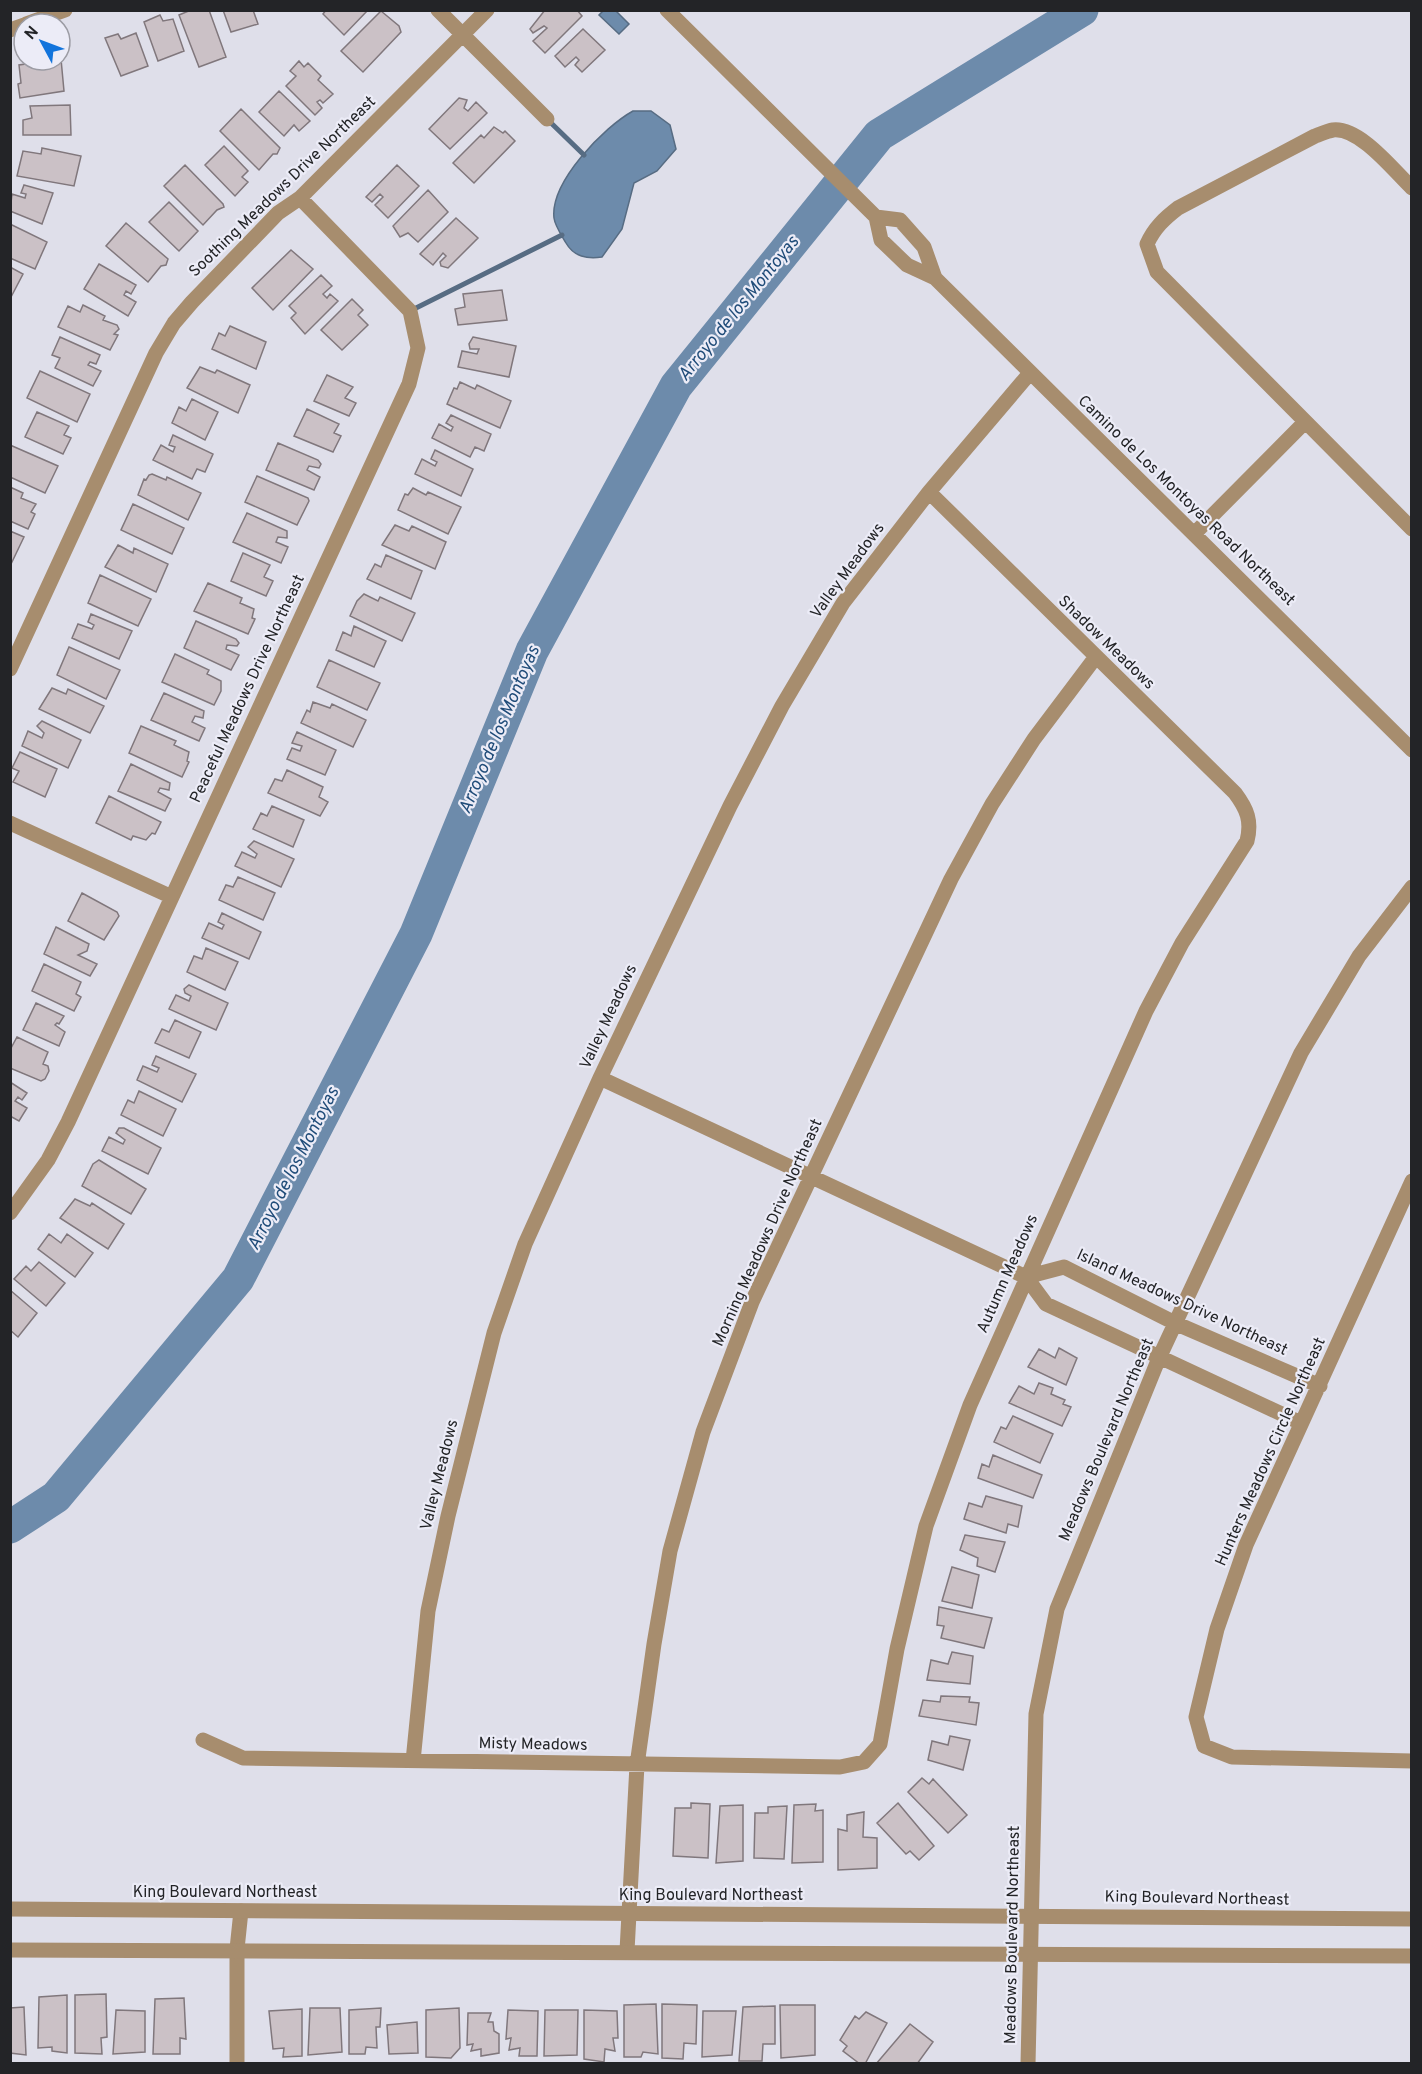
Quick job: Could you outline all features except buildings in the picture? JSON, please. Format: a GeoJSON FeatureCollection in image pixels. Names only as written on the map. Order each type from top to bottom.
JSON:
{"type":"FeatureCollection","features":[{"type":"Feature","properties":{"kind":"street"},"geometry":{"type":"LineString","coordinates":[[438,10],[547,119]]}},
{"type":"Feature","properties":{"kind":"street","name":"Soothing Meadows Drive Northeast"},"geometry":{"type":"LineString","coordinates":[[10,669],[156,353],[174,323],[278,213],[300,198],[487,10]]}},
{"type":"Feature","properties":{"kind":"street","name":"Camino de Los Montoyas Road Northeast"},"geometry":{"type":"LineString","coordinates":[[667,10],[872,213],[881,240],[907,265],[935,278],[1412,750]]}},
{"type":"Feature","properties":{"kind":"street"},"geometry":{"type":"LineString","coordinates":[[1412,188],[1366,142],[1351,134],[1332,130],[1315,136],[1178,208],[1158,225],[1147,244],[1157,272],[1412,529]]}},
{"type":"Feature","properties":{"kind":"street","name":"Peaceful Meadows Drive Northeast"},"geometry":{"type":"LineString","coordinates":[[10,1213],[48,1160],[68,1122],[409,384],[418,348],[410,311],[401,299],[300,198]]}},
{"type":"Feature","properties":{"kind":"street","name":"Camino de Los Montoyas Road Northeast"},"geometry":{"type":"LineString","coordinates":[[872,213],[900,220],[924,247],[935,278]]}},
{"type":"Feature","properties":{"kind":"street","name":"Valley Meadows"},"geometry":{"type":"LineString","coordinates":[[413,1761],[428,1611],[448,1516],[494,1333],[525,1244],[600,1078],[730,806],[782,706],[843,603],[929,492],[1030,373]]}},
{"type":"Feature","properties":{"kind":"street"},"geometry":{"type":"LineString","coordinates":[[1195,533],[1305,422]]}},
{"type":"Feature","properties":{"kind":"street","name":"Shadow Meadows"},"geometry":{"type":"LineString","coordinates":[[929,492],[1095,658],[1235,793],[1245,807],[1251,824]]}},
{"type":"Feature","properties":{"kind":"street","name":"Morning Meadows Drive Northeast"},"geometry":{"type":"LineString","coordinates":[[627,1951],[631,1913],[637,1766],[670,1551],[703,1432],[752,1302],[961,860],[992,804],[1034,739],[1095,658]]}},
{"type":"Feature","properties":{"kind":"street"},"geometry":{"type":"LineString","coordinates":[[10,823],[172,897]]}},
{"type":"Feature","properties":{"kind":"street","name":"Autumn Meadows"},"geometry":{"type":"LineString","coordinates":[[864,1762],[880,1744],[897,1648],[926,1526],[970,1405],[1146,1011],[1182,943],[1247,841],[1251,824]]}},
{"type":"Feature","properties":{"kind":"street","name":"Meadows Boulevard Northeast"},"geometry":{"type":"LineString","coordinates":[[1028,2064],[1036,1714],[1057,1609],[1159,1358],[1177,1324],[1301,1053],[1359,956],[1412,887]]}},
{"type":"Feature","properties":{"kind":"street"},"geometry":{"type":"LineString","coordinates":[[600,1078],[1026,1277],[1046,1304],[1301,1423]]}},
{"type":"Feature","properties":{"kind":"street","name":"Hunters Meadows Circle Northeast"},"geometry":{"type":"LineString","coordinates":[[1410,1185],[1246,1545],[1217,1629],[1196,1717],[1204,1746],[1232,1757],[1412,1761]]}},
{"type":"Feature","properties":{"kind":"street","name":"Island Meadows Drive Northeast"},"geometry":{"type":"LineString","coordinates":[[1026,1277],[1064,1267],[1177,1324],[1320,1386]]}},
{"type":"Feature","properties":{"kind":"street","name":"Misty Meadows"},"geometry":{"type":"LineString","coordinates":[[203,1740],[243,1758],[637,1766],[840,1767],[864,1762]]}},
{"type":"Feature","properties":{"kind":"street","name":"King Boulevard Northeast"},"geometry":{"type":"LineString","coordinates":[[10,1909],[1412,1919]]}},
{"type":"Feature","properties":{"kind":"street"},"geometry":{"type":"LineString","coordinates":[[237,2064],[237,1949],[241,1911]]}},
{"type":"Feature","properties":{"kind":"street"},"geometry":{"type":"LineString","coordinates":[[10,1950],[237,1949],[1412,1956]]}},
{"type":"Feature","properties":{"kind":"water"},"geometry":{"type":"Polygon","coordinates":[[[603,11],[616,11],[629,24],[619,34],[599,15],[603,11]]]}},
{"type":"Feature","properties":{"kind":"water"},"geometry":{"type":"Polygon","coordinates":[[[633,111],[651,111],[670,125],[676,149],[657,171],[634,183],[622,229],[602,257],[581,256],[569,248],[557,228],[554,218],[555,204],[561,188],[581,157],[608,129],[633,111]]]}},
{"type":"Feature","properties":{"kind":"waterway","name":"Arroyo de los Montoyas"},"geometry":{"type":"LineString","coordinates":[[10,1527],[56,1497],[238,1279],[416,934],[532,651],[676,386],[879,135],[1082,10]]}},
{"type":"Feature","properties":{"kind":"waterway"},"geometry":{"type":"LineString","coordinates":[[548,120],[584,155]]}},
{"type":"Feature","properties":{"kind":"waterway"},"geometry":{"type":"LineString","coordinates":[[412,310],[562,235]]}}]}
